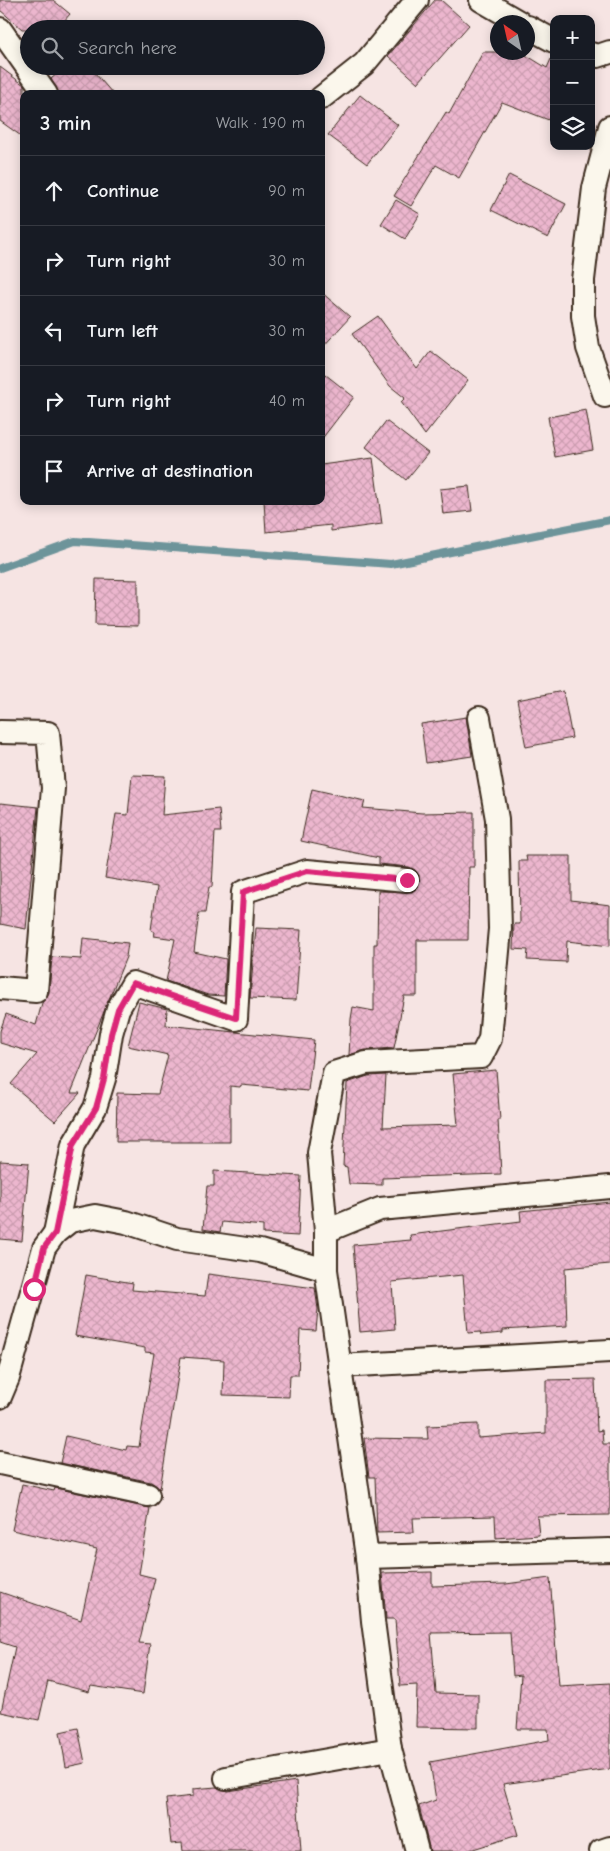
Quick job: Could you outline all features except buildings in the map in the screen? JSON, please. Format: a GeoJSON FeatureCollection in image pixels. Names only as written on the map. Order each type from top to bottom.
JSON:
{"type":"FeatureCollection","features":[{"type":"Feature","properties":{"kind":"street"},"geometry":{"type":"LineString","coordinates":[[325,95],[364,64],[417,0]]}},
{"type":"Feature","properties":{"kind":"street"},"geometry":{"type":"LineString","coordinates":[[481,0],[508,15]]}},
{"type":"Feature","properties":{"kind":"street"},"geometry":{"type":"LineString","coordinates":[[0,30],[20,58]]}},
{"type":"Feature","properties":{"kind":"street"},"geometry":{"type":"LineString","coordinates":[[535,32],[550,39]]}},
{"type":"Feature","properties":{"kind":"street"},"geometry":{"type":"LineString","coordinates":[[595,55],[610,52]]}},
{"type":"Feature","properties":{"kind":"street"},"geometry":{"type":"LineString","coordinates":[[32,75],[43,90]]}},
{"type":"Feature","properties":{"kind":"street"},"geometry":{"type":"LineString","coordinates":[[605,396],[588,348],[583,316],[583,280],[594,188],[610,127]]}},
{"type":"Feature","properties":{"kind":"street"},"geometry":{"type":"LineString","coordinates":[[417,1851],[390,1749],[373,1620],[368,1557],[326,1270],[326,1231],[319,1153],[334,1073],[366,1063],[481,1057],[490,1039],[500,929],[497,829],[479,718]]}},
{"type":"Feature","properties":{"kind":"street"},"geometry":{"type":"LineString","coordinates":[[0,732],[48,733],[53,788],[36,991],[0,988]]}},
{"type":"Feature","properties":{"kind":"street"},"geometry":{"type":"LineString","coordinates":[[55,1233],[73,1145],[96,1108],[104,1079],[111,1034],[118,1009],[133,983],[236,1018],[243,892],[307,871],[407,880]]}},
{"type":"Feature","properties":{"kind":"street"},"geometry":{"type":"LineString","coordinates":[[326,1231],[380,1209],[610,1186]]}},
{"type":"Feature","properties":{"kind":"street"},"geometry":{"type":"LineString","coordinates":[[0,1396],[8,1378],[44,1248],[55,1233],[70,1222],[95,1216],[126,1222],[177,1239],[260,1251],[326,1270]]}},
{"type":"Feature","properties":{"kind":"street"},"geometry":{"type":"LineString","coordinates":[[339,1366],[610,1351]]}},
{"type":"Feature","properties":{"kind":"street"},"geometry":{"type":"LineString","coordinates":[[0,1463],[148,1495]]}},
{"type":"Feature","properties":{"kind":"street"},"geometry":{"type":"LineString","coordinates":[[368,1557],[610,1550]]}},
{"type":"Feature","properties":{"kind":"street"},"geometry":{"type":"LineString","coordinates":[[226,1778],[390,1749]]}},
{"type":"Feature","properties":{"kind":"street"},"geometry":{"type":"LineString","coordinates":[[601,1851],[610,1848]]}},
{"type":"Feature","properties":{"kind":"waterway"},"geometry":{"type":"LineString","coordinates":[[0,568],[75,541],[391,564],[610,520]]}},
{"type":"Feature","properties":{"kind":"route"},"geometry":{"type":"LineString","coordinates":[[34,1289],[44,1248],[55,1233],[73,1145],[96,1108],[104,1079],[111,1034],[118,1009],[133,983],[236,1018],[243,892],[307,871],[407,880]]}}]}
